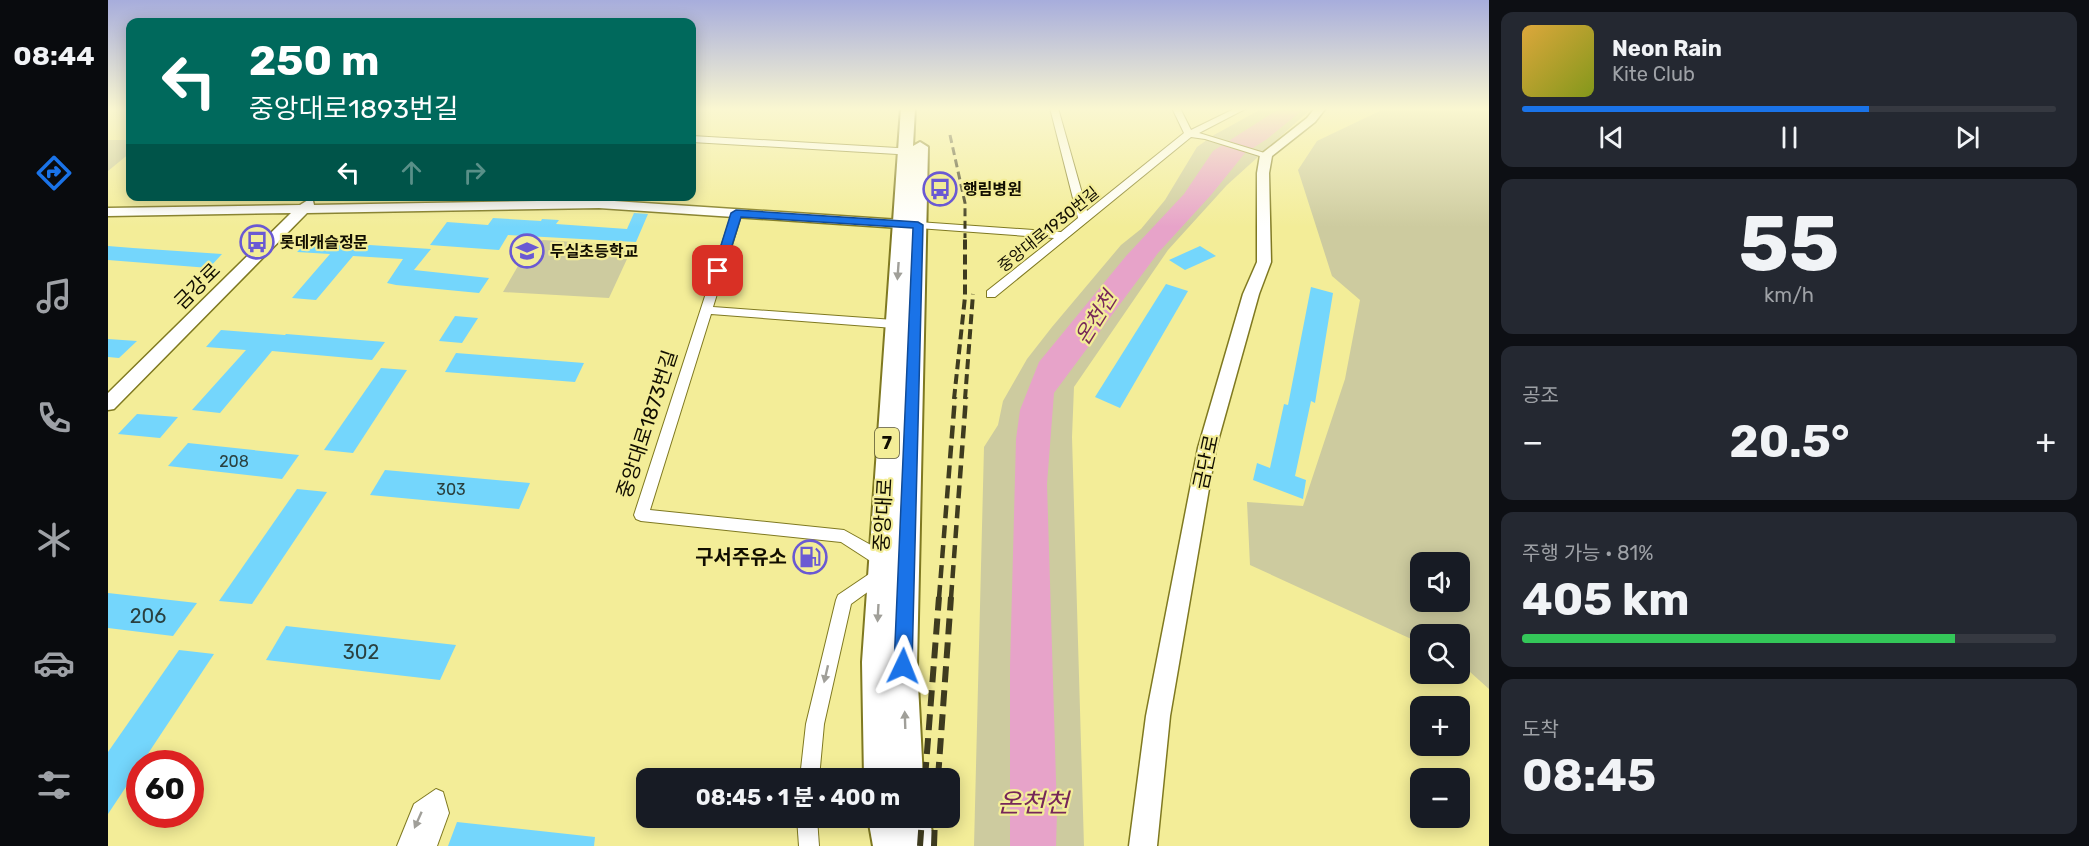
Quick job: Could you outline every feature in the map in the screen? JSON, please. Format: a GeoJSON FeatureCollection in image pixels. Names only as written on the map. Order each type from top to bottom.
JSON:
{"type":"FeatureCollection","features":[{"type":"Feature","properties":{"kind":"main road","name":"중앙대로"},"geometry":{"type":"LineString","coordinates":[[912,147],[913,152]]}},
{"type":"Feature","properties":{"kind":"main road","name":"중앙대로"},"geometry":{"type":"LineString","coordinates":[[908,768],[903,666],[909,225],[914,147]]}},
{"type":"Feature","properties":{"kind":"main road","name":"중앙대로"},"geometry":{"type":"LineString","coordinates":[[880,768],[876,662],[894,324],[909,225]]}},
{"type":"Feature","properties":{"kind":"main road"},"geometry":{"type":"LineString","coordinates":[[887,828],[890,846]]}},
{"type":"Feature","properties":{"kind":"main road"},"geometry":{"type":"LineString","coordinates":[[915,828],[918,846]]}},
{"type":"Feature","properties":{"kind":"street"},"geometry":{"type":"LineString","coordinates":[[836,147],[913,152]]}},
{"type":"Feature","properties":{"kind":"street"},"geometry":{"type":"LineString","coordinates":[[1065,147],[1084,220]]}},
{"type":"Feature","properties":{"kind":"street","name":"중앙대로1930번길"},"geometry":{"type":"LineString","coordinates":[[991,294],[1173,147]]}},
{"type":"Feature","properties":{"kind":"street"},"geometry":{"type":"LineString","coordinates":[[1242,147],[1260,153],[1267,147]]}},
{"type":"Feature","properties":{"kind":"street","name":"금단로"},"geometry":{"type":"LineString","coordinates":[[1143,846],[1158,716],[1207,448],[1251,294],[1264,262],[1263,173],[1260,153]]}},
{"type":"Feature","properties":{"kind":"street"},"geometry":{"type":"LineString","coordinates":[[108,212],[310,202],[456,201]]}},
{"type":"Feature","properties":{"kind":"street"},"geometry":{"type":"LineString","coordinates":[[611,201],[736,213],[1063,235]]}},
{"type":"Feature","properties":{"kind":"street","name":"금강로"},"geometry":{"type":"LineString","coordinates":[[108,404],[310,202]]}},
{"type":"Feature","properties":{"kind":"street","name":"중앙대로1873번길"},"geometry":{"type":"LineString","coordinates":[[736,213],[641,514],[844,536],[881,566]]}},
{"type":"Feature","properties":{"kind":"street"},"geometry":{"type":"LineString","coordinates":[[706,310],[894,324]]}},
{"type":"Feature","properties":{"kind":"street"},"geometry":{"type":"LineString","coordinates":[[810,768],[814,724],[844,600],[881,566]]}},
{"type":"Feature","properties":{"kind":"street"},"geometry":{"type":"LineString","coordinates":[[407,846],[421,811],[436,799],[439,813],[427,846]]}},
{"type":"Feature","properties":{"kind":"street"},"geometry":{"type":"LineString","coordinates":[[808,828],[809,846]]}},
{"type":"Feature","properties":{"kind":"shaded area"},"geometry":{"type":"Polygon","coordinates":[[[108,147],[126,147],[126,156],[108,171],[108,147]]]}},
{"type":"Feature","properties":{"kind":"shaded area"},"geometry":{"type":"Polygon","coordinates":[[[1197,147],[1268,147],[1227,185],[1168,250],[1074,387],[1072,437],[1084,846],[974,846],[984,447],[998,425],[1003,401],[1027,359],[1121,245],[1141,229],[1165,200],[1197,147]]]}},
{"type":"Feature","properties":{"kind":"shaded area"},"geometry":{"type":"Polygon","coordinates":[[[1313,147],[1489,147],[1489,689],[1470,672],[1470,624],[1410,624],[1410,638],[1250,565],[1247,502],[1303,506],[1345,379],[1360,300],[1332,276],[1298,170],[1313,147]]]}},
{"type":"Feature","properties":{"kind":"shaded area"},"geometry":{"type":"Polygon","coordinates":[[[543,240],[633,246],[609,298],[503,292],[529,247],[543,240]]]}},
{"type":"Feature","properties":{"kind":"water","name":"온천천"},"geometry":{"type":"Polygon","coordinates":[[[1218,147],[1254,147],[1245,153],[1211,195],[1158,253],[1054,393],[1047,484],[1057,813],[1056,846],[1010,846],[1010,667],[1016,439],[1020,410],[1039,362],[1126,256],[1184,194],[1213,151],[1218,147]]]}},
{"type":"Feature","properties":{"kind":"building"},"geometry":{"type":"Polygon","coordinates":[[[634,213],[648,214],[636,242],[508,235],[499,250],[430,245],[447,222],[488,225],[493,218],[541,221],[542,219],[559,220],[556,224],[627,229],[634,213]]]}},
{"type":"Feature","properties":{"kind":"building"},"geometry":{"type":"Polygon","coordinates":[[[308,241],[431,249],[414,270],[489,278],[479,293],[396,285],[387,283],[403,259],[353,256],[316,300],[292,298],[330,254],[297,252],[308,241]]]}},
{"type":"Feature","properties":{"kind":"building"},"geometry":{"type":"Polygon","coordinates":[[[108,246],[222,254],[209,268],[108,260],[108,246]]]}},
{"type":"Feature","properties":{"kind":"building"},"geometry":{"type":"Polygon","coordinates":[[[1200,246],[1216,256],[1185,270],[1169,260],[1200,246]]]}},
{"type":"Feature","properties":{"kind":"building"},"geometry":{"type":"Polygon","coordinates":[[[1166,284],[1188,291],[1120,408],[1095,397],[1166,284]]]}},
{"type":"Feature","properties":{"kind":"building"},"geometry":{"type":"Polygon","coordinates":[[[1311,287],[1333,293],[1315,403],[1311,401],[1295,476],[1306,480],[1303,499],[1253,480],[1257,463],[1270,468],[1284,404],[1288,405],[1311,287]]]}},
{"type":"Feature","properties":{"kind":"building"},"geometry":{"type":"Polygon","coordinates":[[[455,316],[478,318],[462,343],[439,341],[455,316]]]}},
{"type":"Feature","properties":{"kind":"building"},"geometry":{"type":"Polygon","coordinates":[[[221,330],[385,342],[372,360],[272,351],[220,413],[192,410],[246,350],[206,347],[221,330]]]}},
{"type":"Feature","properties":{"kind":"building"},"geometry":{"type":"Polygon","coordinates":[[[108,339],[137,341],[119,358],[108,357],[108,339]]]}},
{"type":"Feature","properties":{"kind":"building"},"geometry":{"type":"Polygon","coordinates":[[[456,353],[584,363],[575,382],[445,372],[456,353]]]}},
{"type":"Feature","properties":{"kind":"building"},"geometry":{"type":"Polygon","coordinates":[[[381,368],[407,370],[353,453],[324,450],[381,368]]]}},
{"type":"Feature","properties":{"kind":"building"},"geometry":{"type":"Polygon","coordinates":[[[137,414],[178,417],[160,438],[118,434],[137,414]]]}},
{"type":"Feature","properties":{"kind":"building"},"geometry":{"type":"Polygon","coordinates":[[[188,443],[299,455],[282,479],[168,466],[188,443]]]}},
{"type":"Feature","properties":{"kind":"building"},"geometry":{"type":"Polygon","coordinates":[[[385,470],[530,483],[519,509],[370,495],[385,470]]]}},
{"type":"Feature","properties":{"kind":"building"},"geometry":{"type":"Polygon","coordinates":[[[297,489],[327,492],[252,604],[219,601],[297,489]]]}},
{"type":"Feature","properties":{"kind":"building"},"geometry":{"type":"Polygon","coordinates":[[[108,593],[197,603],[173,636],[108,628],[108,593]]]}},
{"type":"Feature","properties":{"kind":"building"},"geometry":{"type":"Polygon","coordinates":[[[286,626],[456,645],[440,680],[266,660],[286,626]]]}},
{"type":"Feature","properties":{"kind":"building"},"geometry":{"type":"Polygon","coordinates":[[[179,650],[214,654],[150,750],[126,750],[126,787],[108,814],[108,752],[179,650]]]}},
{"type":"Feature","properties":{"kind":"building"},"geometry":{"type":"Polygon","coordinates":[[[457,822],[595,837],[594,846],[448,846],[457,822]]]}},
{"type":"Feature","properties":{"kind":"railway"},"geometry":{"type":"LineString","coordinates":[[953,147],[965,203],[965,297],[954,399]]}},
{"type":"Feature","properties":{"kind":"railway"},"geometry":{"type":"LineString","coordinates":[[965,399],[973,294]]}},
{"type":"Feature","properties":{"kind":"railway"},"geometry":{"type":"LineString","coordinates":[[939,598],[955,397]]}},
{"type":"Feature","properties":{"kind":"railway"},"geometry":{"type":"LineString","coordinates":[[951,598],[966,397]]}},
{"type":"Feature","properties":{"kind":"railway"},"geometry":{"type":"LineString","coordinates":[[926,768],[939,597]]}},
{"type":"Feature","properties":{"kind":"railway"},"geometry":{"type":"LineString","coordinates":[[939,768],[951,597]]}},
{"type":"Feature","properties":{"kind":"railway"},"geometry":{"type":"LineString","coordinates":[[920,846],[921,828]]}},
{"type":"Feature","properties":{"kind":"railway"},"geometry":{"type":"LineString","coordinates":[[934,846],[935,828]]}},
{"type":"Feature","properties":{"kind":"place","name":"행림병원"},"geometry":{"type":"Point","coordinates":[940,189]}},
{"type":"Feature","properties":{"kind":"place","name":"롯데캐슬정문"},"geometry":{"type":"Point","coordinates":[257,242]}},
{"type":"Feature","properties":{"kind":"place","name":"두실초등학교"},"geometry":{"type":"Point","coordinates":[527,251]}},
{"type":"Feature","properties":{"kind":"place","name":"구서주유소"},"geometry":{"type":"Point","coordinates":[810,557]}},
{"type":"Feature","properties":{"kind":"route"},"geometry":{"type":"LineString","coordinates":[[718,271],[736,213],[918,225],[903,666]]}}]}
